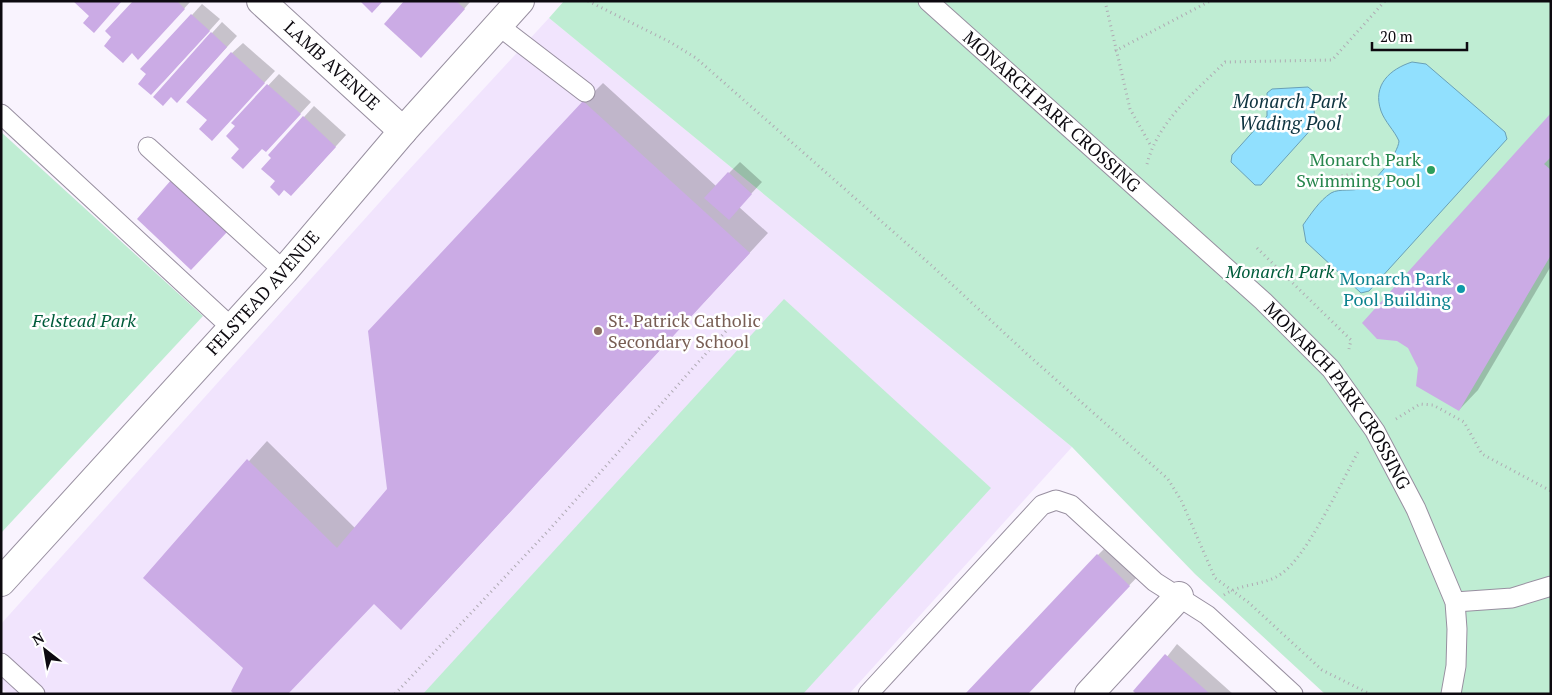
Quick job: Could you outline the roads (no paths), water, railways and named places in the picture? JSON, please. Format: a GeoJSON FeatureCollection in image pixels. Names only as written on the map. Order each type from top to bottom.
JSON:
{"type":"FeatureCollection","features":[{"type":"Feature","properties":{"kind":"street","name":"LAMB AVENUE"},"geometry":{"type":"LineString","coordinates":[[261,1],[403,131]]}},
{"type":"Feature","properties":{"kind":"street","name":"FELSTEAD AVENUE"},"geometry":{"type":"LineString","coordinates":[[1,582],[231,327],[284,271],[403,131],[520,1]]}},
{"type":"Feature","properties":{"kind":"street"},"geometry":{"type":"LineString","coordinates":[[1089,694],[1179,596]]}},
{"type":"Feature","properties":{"kind":"lane","name":"MONARCH PARK CROSSING"},"geometry":{"type":"LineString","coordinates":[[928,1],[1263,301],[1331,369],[1375,431],[1416,509],[1455,602],[1457,629],[1456,666],[1451,694]]}},
{"type":"Feature","properties":{"kind":"lane"},"geometry":{"type":"LineString","coordinates":[[499,26],[585,92]]}},
{"type":"Feature","properties":{"kind":"lane"},"geometry":{"type":"LineString","coordinates":[[1,114],[231,327]]}},
{"type":"Feature","properties":{"kind":"lane"},"geometry":{"type":"LineString","coordinates":[[148,147],[284,271]]}},
{"type":"Feature","properties":{"kind":"lane"},"geometry":{"type":"LineString","coordinates":[[868,694],[1042,505],[1056,500],[1071,505],[1155,582],[1204,614],[1292,694]]}},
{"type":"Feature","properties":{"kind":"lane"},"geometry":{"type":"LineString","coordinates":[[1455,602],[1512,598],[1551,586]]}},
{"type":"Feature","properties":{"kind":"lane"},"geometry":{"type":"LineString","coordinates":[[1,663],[35,694]]}},
{"type":"Feature","properties":{"kind":"water","name":"Monarch Park Swimming Pool"},"geometry":{"type":"Polygon","coordinates":[[[1412,62],[1426,64],[1505,132],[1507,139],[1369,291],[1361,293],[1306,242],[1303,225],[1327,196],[1338,191],[1354,190],[1367,185],[1379,174],[1395,153],[1399,141],[1381,111],[1379,93],[1385,79],[1390,74],[1412,62]]]}},
{"type":"Feature","properties":{"kind":"water","name":"Monarch Park Wading Pool"},"geometry":{"type":"Polygon","coordinates":[[[1308,87],[1313,91],[1315,125],[1261,185],[1255,185],[1231,162],[1232,155],[1267,116],[1267,93],[1272,89],[1308,87]]]}},
{"type":"Feature","properties":{"kind":"place","name":"Monarch Park Swimming Pool"},"geometry":{"type":"Point","coordinates":[1431,170]}},
{"type":"Feature","properties":{"kind":"place","name":"Monarch Park Pool Building"},"geometry":{"type":"Point","coordinates":[1461,289]}},
{"type":"Feature","properties":{"kind":"place","name":"St. Patrick Catholic Secondary School"},"geometry":{"type":"Point","coordinates":[598,331]}},
{"type":"Feature","properties":{"kind":"park label","name":"Monarch Park"},"geometry":{"type":"Point","coordinates":[1280,272]}},
{"type":"Feature","properties":{"kind":"park label","name":"Felstead Park"},"geometry":{"type":"Point","coordinates":[84,321]}}]}
